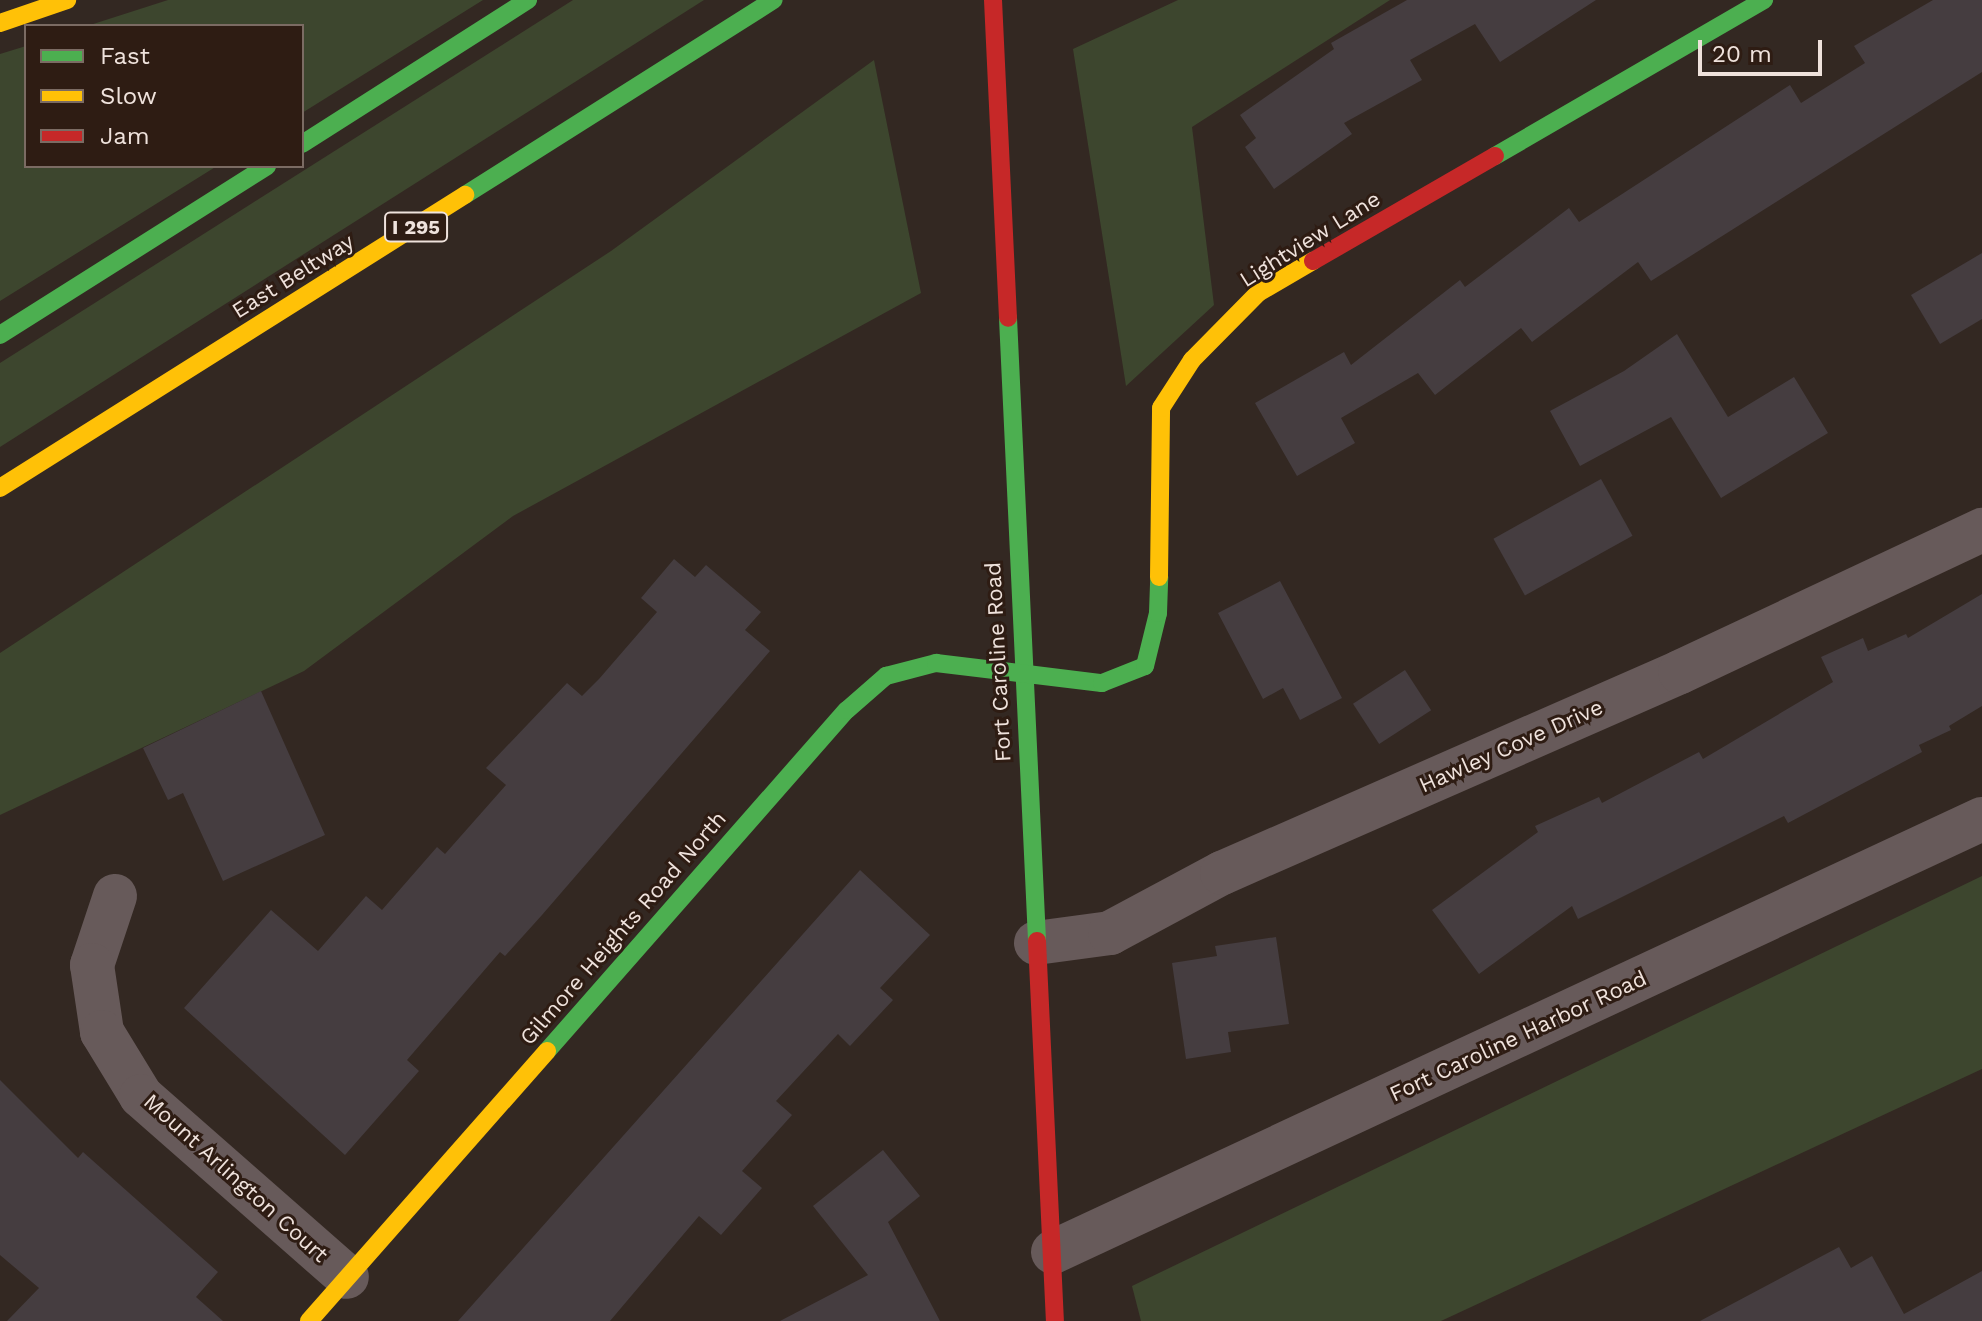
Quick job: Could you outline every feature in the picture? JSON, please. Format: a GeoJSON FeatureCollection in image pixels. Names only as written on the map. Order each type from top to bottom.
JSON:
{"type":"FeatureCollection","features":[{"type":"Feature","properties":{"kind":"main road"},"geometry":{"type":"LineString","coordinates":[[0,23],[67,0]]}},
{"type":"Feature","properties":{"kind":"main road"},"geometry":{"type":"LineString","coordinates":[[304,143],[528,0]]}},
{"type":"Feature","properties":{"kind":"main road","name":"East Beltway"},"geometry":{"type":"LineString","coordinates":[[0,491],[773,0]]}},
{"type":"Feature","properties":{"kind":"main road","name":"Fort Caroline Road"},"geometry":{"type":"LineString","coordinates":[[993,0],[1055,1321]]}},
{"type":"Feature","properties":{"kind":"main road","name":"Lightview Lane"},"geometry":{"type":"LineString","coordinates":[[1023,673],[1102,683],[1145,666],[1158,613],[1161,408],[1192,360],[1258,293],[1764,0]]}},
{"type":"Feature","properties":{"kind":"main road"},"geometry":{"type":"LineString","coordinates":[[0,335],[264,168]]}},
{"type":"Feature","properties":{"kind":"main road","name":"Gilmore Heights Road North"},"geometry":{"type":"LineString","coordinates":[[309,1321],[847,710],[886,676],[936,663],[1023,673]]}},
{"type":"Feature","properties":{"kind":"street","name":"Hawley Cove Drive"},"geometry":{"type":"LineString","coordinates":[[1036,943],[1110,933],[1222,873],[1680,672],[1982,530]]}},
{"type":"Feature","properties":{"kind":"street","name":"Fort Caroline Harbor Road"},"geometry":{"type":"LineString","coordinates":[[1053,1252],[1982,819]]}},
{"type":"Feature","properties":{"kind":"street","name":"Mount Arlington Court"},"geometry":{"type":"LineString","coordinates":[[115,896],[92,965],[102,1032],[141,1096],[347,1277]]}},
{"type":"Feature","properties":{"kind":"green space"},"geometry":{"type":"Polygon","coordinates":[[[168,0],[483,0],[304,112],[304,24],[93,24],[168,0]]]}},
{"type":"Feature","properties":{"kind":"green space"},"geometry":{"type":"Polygon","coordinates":[[[573,0],[704,0],[0,447],[0,363],[573,0]]]}},
{"type":"Feature","properties":{"kind":"green space"},"geometry":{"type":"Polygon","coordinates":[[[1178,0],[1390,0],[1192,127],[1214,305],[1126,386],[1073,49],[1178,0]]]}},
{"type":"Feature","properties":{"kind":"green space"},"geometry":{"type":"Polygon","coordinates":[[[24,47],[24,168],[214,168],[0,301],[0,54],[24,47]]]}},
{"type":"Feature","properties":{"kind":"green space"},"geometry":{"type":"Polygon","coordinates":[[[874,60],[921,293],[513,516],[304,671],[0,815],[0,653],[611,251],[874,60]]]}},
{"type":"Feature","properties":{"kind":"green space"},"geometry":{"type":"Polygon","coordinates":[[[1982,876],[1982,1069],[1441,1321],[1141,1321],[1132,1286],[1982,876]]]}},
{"type":"Feature","properties":{"kind":"building"},"geometry":{"type":"Polygon","coordinates":[[[1407,0],[1596,0],[1500,62],[1475,24],[1410,60],[1422,80],[1344,123],[1352,134],[1274,189],[1245,147],[1256,138],[1240,115],[1334,49],[1331,43],[1407,0]]]}},
{"type":"Feature","properties":{"kind":"building"},"geometry":{"type":"Polygon","coordinates":[[[1933,0],[1982,0],[1982,72],[1651,281],[1638,262],[1532,342],[1521,328],[1435,395],[1418,373],[1341,418],[1355,443],[1297,476],[1255,403],[1344,352],[1351,365],[1460,280],[1465,287],[1569,208],[1579,222],[1790,85],[1801,103],[1865,63],[1854,46],[1933,0]]]}},
{"type":"Feature","properties":{"kind":"building"},"geometry":{"type":"Polygon","coordinates":[[[1982,253],[1982,319],[1940,344],[1911,295],[1982,253]]]}},
{"type":"Feature","properties":{"kind":"building"},"geometry":{"type":"Polygon","coordinates":[[[1677,334],[1728,417],[1794,377],[1828,433],[1721,498],[1671,417],[1580,466],[1550,411],[1624,371],[1677,334]]]}},
{"type":"Feature","properties":{"kind":"building"},"geometry":{"type":"Polygon","coordinates":[[[1601,479],[1633,536],[1525,595],[1493,539],[1601,479]]]}},
{"type":"Feature","properties":{"kind":"building"},"geometry":{"type":"Polygon","coordinates":[[[674,559],[695,577],[706,565],[761,612],[745,630],[770,651],[542,915],[505,956],[500,952],[407,1060],[419,1071],[345,1155],[184,1008],[271,910],[318,951],[366,896],[382,910],[437,847],[445,854],[506,785],[486,768],[567,683],[582,696],[599,679],[657,612],[641,598],[674,559]]]}},
{"type":"Feature","properties":{"kind":"building"},"geometry":{"type":"Polygon","coordinates":[[[1280,581],[1342,698],[1300,720],[1283,688],[1263,699],[1218,613],[1280,581]]]}},
{"type":"Feature","properties":{"kind":"building"},"geometry":{"type":"Polygon","coordinates":[[[1982,594],[1982,706],[1949,726],[1951,730],[1919,745],[1922,752],[1788,823],[1784,816],[1578,919],[1572,906],[1479,974],[1432,910],[1538,832],[1535,826],[1599,797],[1602,803],[1699,752],[1703,759],[1833,682],[1821,657],[1863,638],[1868,651],[1906,634],[1908,638],[1982,594]]]}},
{"type":"Feature","properties":{"kind":"building"},"geometry":{"type":"Polygon","coordinates":[[[1405,670],[1431,710],[1379,744],[1353,704],[1405,670]]]}},
{"type":"Feature","properties":{"kind":"building"},"geometry":{"type":"Polygon","coordinates":[[[261,691],[325,835],[223,881],[183,793],[168,800],[143,748],[261,691]]]}},
{"type":"Feature","properties":{"kind":"building"},"geometry":{"type":"Polygon","coordinates":[[[860,870],[930,935],[880,988],[893,1000],[850,1046],[838,1034],[776,1101],[792,1115],[742,1171],[762,1188],[721,1235],[699,1216],[610,1321],[458,1321],[860,870]]]}},
{"type":"Feature","properties":{"kind":"building"},"geometry":{"type":"Polygon","coordinates":[[[1276,937],[1289,1024],[1228,1032],[1231,1052],[1186,1059],[1172,963],[1217,956],[1215,946],[1276,937]]]}},
{"type":"Feature","properties":{"kind":"building"},"geometry":{"type":"Polygon","coordinates":[[[0,1080],[78,1158],[83,1152],[218,1272],[196,1297],[223,1321],[7,1321],[39,1288],[0,1255],[0,1080]]]}},
{"type":"Feature","properties":{"kind":"building"},"geometry":{"type":"Polygon","coordinates":[[[883,1150],[920,1196],[888,1222],[940,1321],[780,1321],[868,1275],[813,1206],[883,1150]]]}},
{"type":"Feature","properties":{"kind":"building"},"geometry":{"type":"Polygon","coordinates":[[[1839,1247],[1851,1268],[1872,1256],[1904,1314],[1982,1271],[1982,1321],[1700,1321],[1839,1247]]]}},
{"type":"Feature","properties":{"kind":"traffic: fast"},"geometry":{"type":"LineString","coordinates":[[304,143],[528,0]]}},
{"type":"Feature","properties":{"kind":"traffic: fast"},"geometry":{"type":"LineString","coordinates":[[465,195],[773,0]]}},
{"type":"Feature","properties":{"kind":"traffic: fast"},"geometry":{"type":"LineString","coordinates":[[1495,156],[1764,0]]}},
{"type":"Feature","properties":{"kind":"traffic: fast"},"geometry":{"type":"LineString","coordinates":[[0,335],[264,168]]}},
{"type":"Feature","properties":{"kind":"traffic: fast"},"geometry":{"type":"LineString","coordinates":[[1008,318],[1037,941]]}},
{"type":"Feature","properties":{"kind":"traffic: fast"},"geometry":{"type":"LineString","coordinates":[[547,1051],[847,710],[886,676],[936,663],[1102,683],[1145,666],[1158,613],[1159,577]]}},
{"type":"Feature","properties":{"kind":"traffic: slow"},"geometry":{"type":"LineString","coordinates":[[0,23],[67,0]]}},
{"type":"Feature","properties":{"kind":"traffic: slow"},"geometry":{"type":"LineString","coordinates":[[0,488],[465,195]]}},
{"type":"Feature","properties":{"kind":"traffic: slow"},"geometry":{"type":"LineString","coordinates":[[1159,577],[1161,408],[1192,360],[1258,293],[1313,261]]}},
{"type":"Feature","properties":{"kind":"traffic: slow"},"geometry":{"type":"LineString","coordinates":[[309,1321],[547,1051]]}},
{"type":"Feature","properties":{"kind":"traffic: jam"},"geometry":{"type":"LineString","coordinates":[[993,0],[1008,318]]}},
{"type":"Feature","properties":{"kind":"traffic: jam"},"geometry":{"type":"LineString","coordinates":[[1313,261],[1495,156]]}},
{"type":"Feature","properties":{"kind":"traffic: jam"},"geometry":{"type":"LineString","coordinates":[[1037,941],[1055,1321]]}}]}
